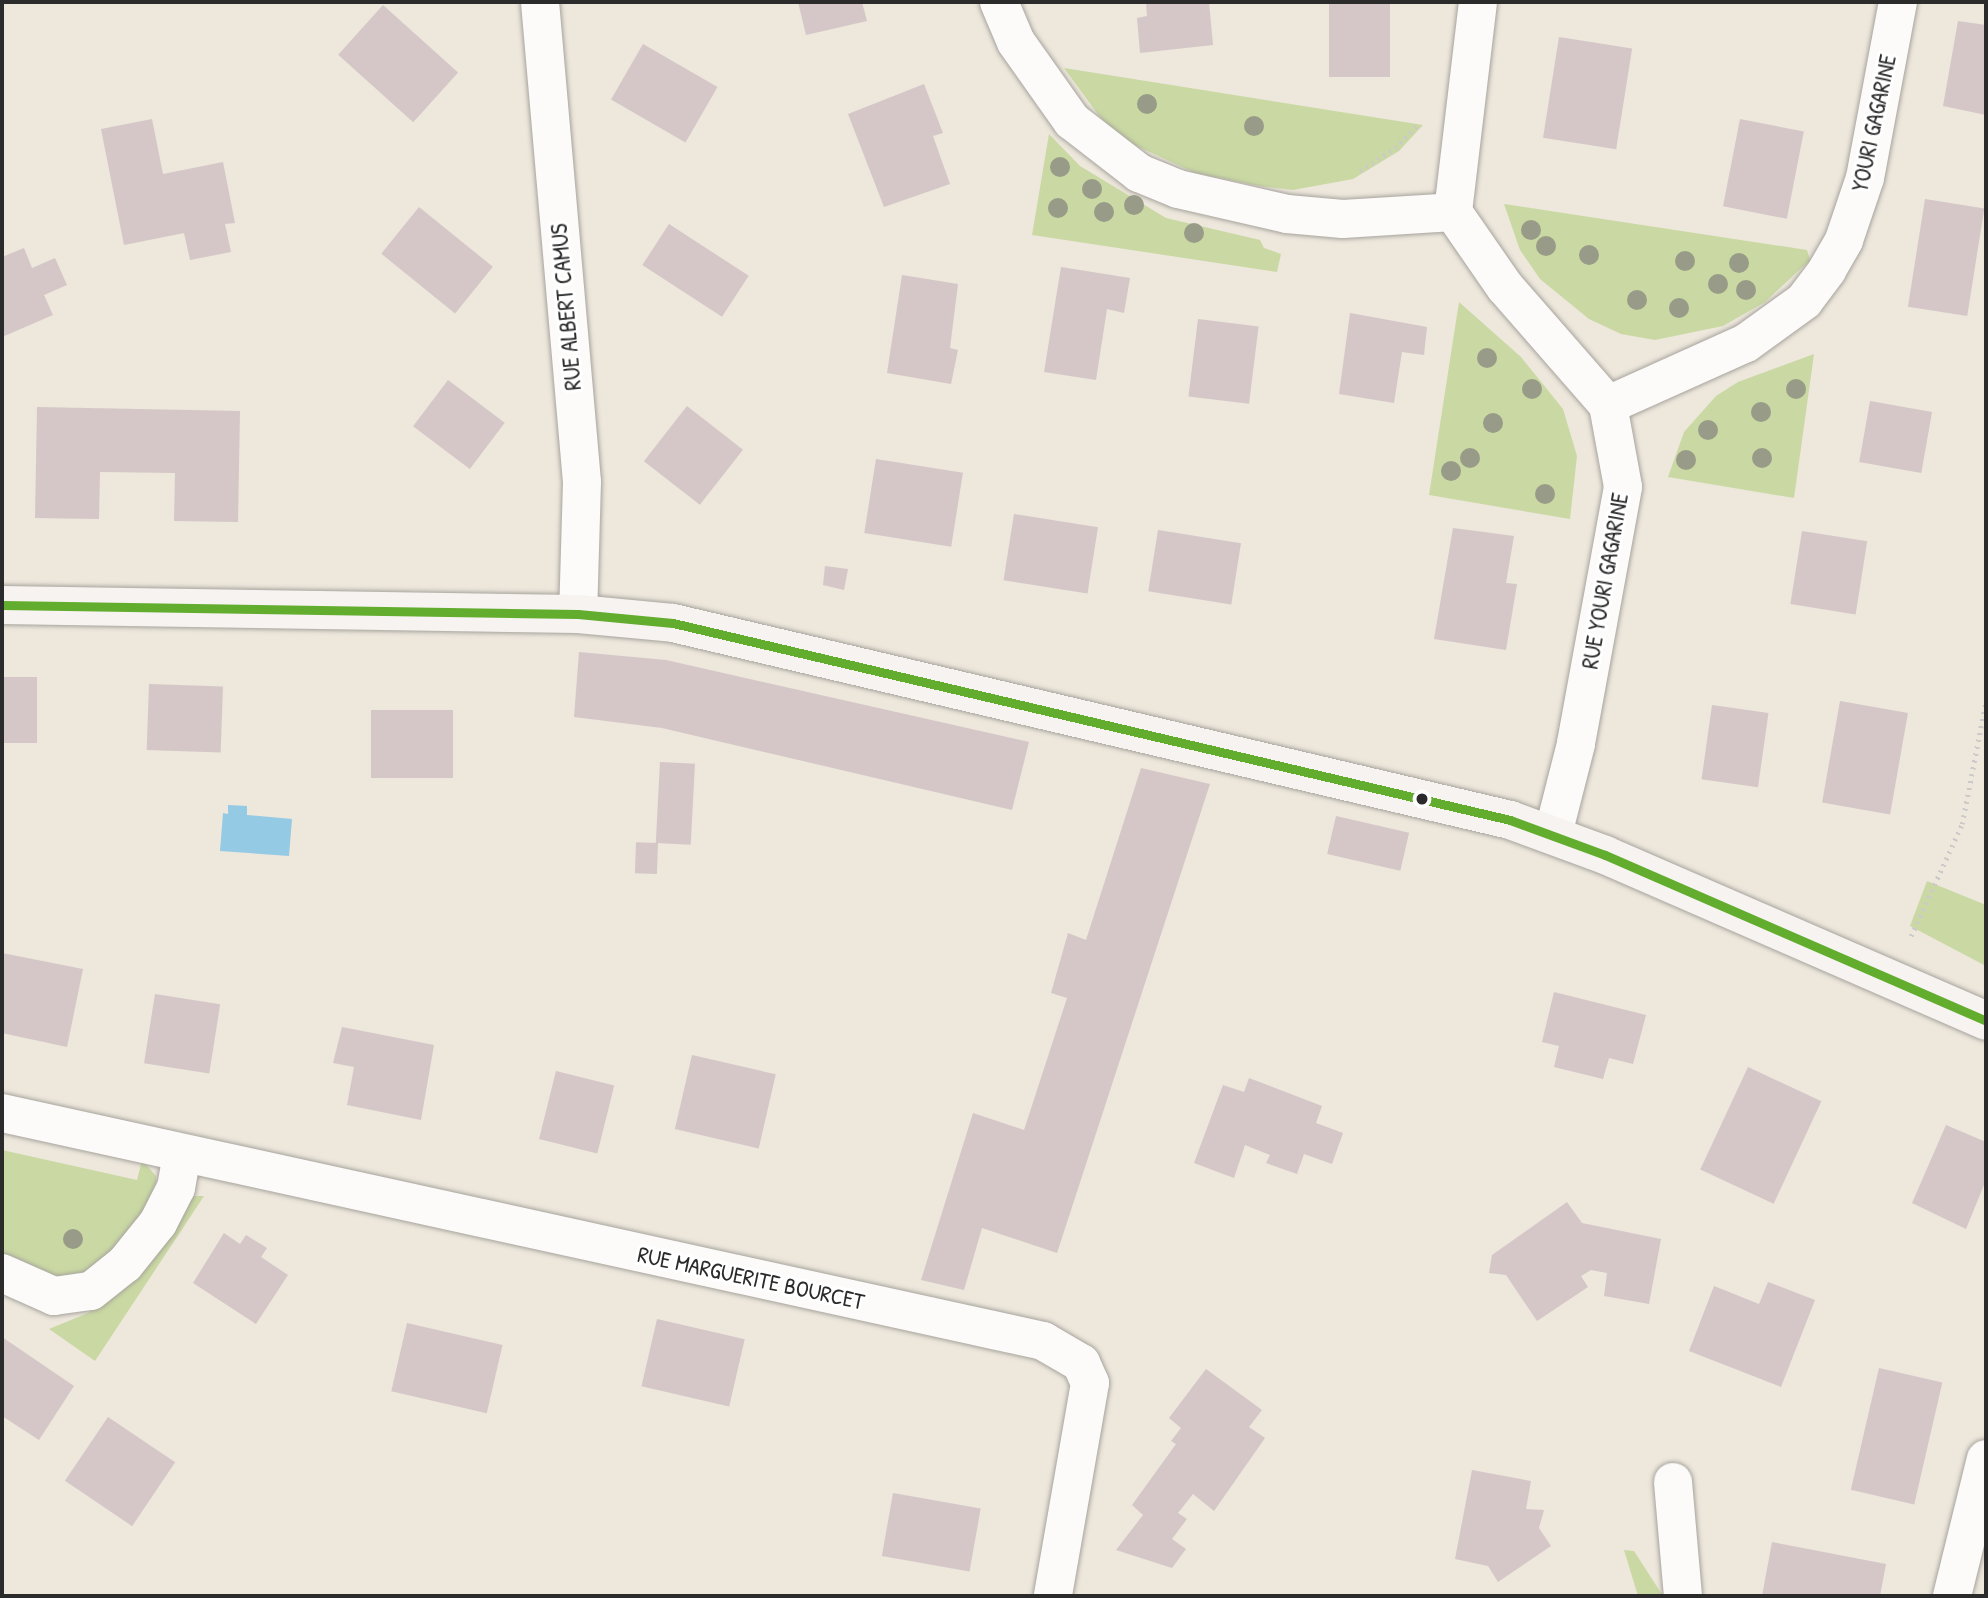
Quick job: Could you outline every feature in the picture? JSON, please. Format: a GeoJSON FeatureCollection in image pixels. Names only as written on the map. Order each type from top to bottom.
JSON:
{"type":"FeatureCollection","features":[{"type":"Feature","properties":{"kind":"street","name":"RUE ALBERT CAMUS"},"geometry":{"type":"LineString","coordinates":[[540,2],[582,482],[578,614]]}},
{"type":"Feature","properties":{"kind":"street"},"geometry":{"type":"LineString","coordinates":[[999,2],[1029,62],[1072,121],[1139,173],[1178,190],[1287,214],[1343,219],[1453,212]]}},
{"type":"Feature","properties":{"kind":"street"},"geometry":{"type":"LineString","coordinates":[[1478,2],[1453,212],[1505,287],[1608,405]]}},
{"type":"Feature","properties":{"kind":"street","name":"YOURI GAGARINE"},"geometry":{"type":"LineString","coordinates":[[1608,405],[1746,343],[1804,301],[1827,270],[1844,240],[1866,178],[1898,2]]}},
{"type":"Feature","properties":{"kind":"street","name":"RUE YOURI GAGARINE"},"geometry":{"type":"LineString","coordinates":[[1553,834],[1576,744],[1623,487],[1608,405]]}},
{"type":"Feature","properties":{"kind":"street"},"geometry":{"type":"LineString","coordinates":[[2,606],[578,614],[673,623],[1453,805],[1553,834],[1986,1021]]}},
{"type":"Feature","properties":{"kind":"street","name":"RUE MARGUERITE BOURCET"},"geometry":{"type":"LineString","coordinates":[[2,1113],[1043,1341],[1063,1350],[1081,1363],[1090,1383],[1090,1402],[1053,1596]]}},
{"type":"Feature","properties":{"kind":"street"},"geometry":{"type":"LineString","coordinates":[[2,1273],[54,1297],[73,1296],[104,1283],[158,1223],[176,1188],[182,1154]]}},
{"type":"Feature","properties":{"kind":"street"},"geometry":{"type":"LineString","coordinates":[[1952,1596],[1986,1460]]}},
{"type":"Feature","properties":{"kind":"street"},"geometry":{"type":"LineString","coordinates":[[1673,1482],[1683,1596]]}},
{"type":"Feature","properties":{"kind":"path"},"geometry":{"type":"LineString","coordinates":[[1911,936],[1962,824],[1986,699]]}},
{"type":"Feature","properties":{"kind":"green space"},"geometry":{"type":"Polygon","coordinates":[[[1064,68],[1423,125],[1399,151],[1353,179],[1293,190],[1259,186],[1195,173],[1126,141],[1100,117],[1064,68]]]}},
{"type":"Feature","properties":{"kind":"green space"},"geometry":{"type":"Polygon","coordinates":[[[1049,134],[1080,166],[1166,218],[1260,240],[1264,248],[1281,254],[1277,272],[1032,235],[1049,134]]]}},
{"type":"Feature","properties":{"kind":"green space"},"geometry":{"type":"Polygon","coordinates":[[[1504,204],[1807,250],[1810,260],[1765,302],[1723,326],[1655,340],[1621,334],[1589,319],[1540,279],[1520,250],[1504,204]]]}},
{"type":"Feature","properties":{"kind":"green space"},"geometry":{"type":"Polygon","coordinates":[[[1459,302],[1521,357],[1563,409],[1577,456],[1570,519],[1429,495],[1459,302]]]}},
{"type":"Feature","properties":{"kind":"green space"},"geometry":{"type":"Polygon","coordinates":[[[1814,354],[1794,498],[1668,477],[1684,432],[1716,396],[1738,382],[1814,354]]]}},
{"type":"Feature","properties":{"kind":"green space"},"geometry":{"type":"Polygon","coordinates":[[[1927,881],[1986,905],[1986,966],[1910,926],[1927,881]]]}},
{"type":"Feature","properties":{"kind":"green space"},"geometry":{"type":"Polygon","coordinates":[[[2,1150],[137,1180],[142,1160],[156,1176],[157,1195],[102,1268],[60,1279],[2,1255],[2,1150]]]}},
{"type":"Feature","properties":{"kind":"green space"},"geometry":{"type":"Polygon","coordinates":[[[187,1196],[204,1196],[95,1361],[49,1329],[88,1313],[113,1294],[187,1196]]]}},
{"type":"Feature","properties":{"kind":"green space"},"geometry":{"type":"Polygon","coordinates":[[[1624,1550],[1634,1551],[1663,1596],[1638,1596],[1624,1550]]]}},
{"type":"Feature","properties":{"kind":"water"},"geometry":{"type":"Polygon","coordinates":[[[228,805],[247,806],[247,815],[292,819],[289,856],[220,851],[223,813],[228,814],[228,805]]]}},
{"type":"Feature","properties":{"kind":"building"},"geometry":{"type":"Polygon","coordinates":[[[798,2],[862,2],[867,21],[806,35],[798,2]]]}},
{"type":"Feature","properties":{"kind":"building"},"geometry":{"type":"Polygon","coordinates":[[[1146,2],[1209,2],[1213,45],[1140,53],[1137,18],[1147,16],[1146,2]]]}},
{"type":"Feature","properties":{"kind":"building"},"geometry":{"type":"Polygon","coordinates":[[[1329,2],[1390,2],[1390,77],[1329,77],[1329,2]]]}},
{"type":"Feature","properties":{"kind":"building"},"geometry":{"type":"Polygon","coordinates":[[[383,5],[458,73],[413,122],[338,55],[383,5]]]}},
{"type":"Feature","properties":{"kind":"building"},"geometry":{"type":"Polygon","coordinates":[[[1958,21],[1986,25],[1986,115],[1943,106],[1958,21]]]}},
{"type":"Feature","properties":{"kind":"building"},"geometry":{"type":"Polygon","coordinates":[[[1559,37],[1632,49],[1616,149],[1543,138],[1559,37]]]}},
{"type":"Feature","properties":{"kind":"building"},"geometry":{"type":"Polygon","coordinates":[[[643,44],[717,87],[685,142],[611,99],[643,44]]]}},
{"type":"Feature","properties":{"kind":"building"},"geometry":{"type":"Polygon","coordinates":[[[924,84],[943,133],[933,136],[950,184],[884,207],[848,114],[924,84]]]}},
{"type":"Feature","properties":{"kind":"building"},"geometry":{"type":"Polygon","coordinates":[[[152,119],[163,174],[223,162],[235,223],[225,224],[231,252],[190,260],[184,233],[124,245],[101,129],[152,119]]]}},
{"type":"Feature","properties":{"kind":"building"},"geometry":{"type":"Polygon","coordinates":[[[1740,119],[1804,131],[1787,219],[1723,206],[1740,119]]]}},
{"type":"Feature","properties":{"kind":"building"},"geometry":{"type":"Polygon","coordinates":[[[1925,199],[1984,208],[1967,316],[1908,307],[1925,199]]]}},
{"type":"Feature","properties":{"kind":"building"},"geometry":{"type":"Polygon","coordinates":[[[419,207],[493,267],[455,313],[381,254],[419,207]]]}},
{"type":"Feature","properties":{"kind":"building"},"geometry":{"type":"Polygon","coordinates":[[[669,224],[749,276],[722,317],[642,265],[669,224]]]}},
{"type":"Feature","properties":{"kind":"building"},"geometry":{"type":"Polygon","coordinates":[[[24,248],[32,268],[55,258],[67,285],[44,295],[53,315],[2,337],[2,257],[24,248]]]}},
{"type":"Feature","properties":{"kind":"building"},"geometry":{"type":"Polygon","coordinates":[[[1061,267],[1130,278],[1124,313],[1107,309],[1096,380],[1044,372],[1061,267]]]}},
{"type":"Feature","properties":{"kind":"building"},"geometry":{"type":"Polygon","coordinates":[[[902,275],[958,284],[950,348],[958,350],[951,384],[887,373],[902,275]]]}},
{"type":"Feature","properties":{"kind":"building"},"geometry":{"type":"Polygon","coordinates":[[[1350,313],[1427,327],[1424,355],[1402,352],[1394,403],[1339,394],[1350,313]]]}},
{"type":"Feature","properties":{"kind":"building"},"geometry":{"type":"Polygon","coordinates":[[[1198,319],[1259,326],[1249,404],[1188,396],[1198,319]]]}},
{"type":"Feature","properties":{"kind":"building"},"geometry":{"type":"Polygon","coordinates":[[[448,380],[505,423],[470,469],[413,426],[448,380]]]}},
{"type":"Feature","properties":{"kind":"building"},"geometry":{"type":"Polygon","coordinates":[[[1870,401],[1932,412],[1921,473],[1859,462],[1870,401]]]}},
{"type":"Feature","properties":{"kind":"building"},"geometry":{"type":"Polygon","coordinates":[[[687,406],[743,450],[700,505],[644,461],[687,406]]]}},
{"type":"Feature","properties":{"kind":"building"},"geometry":{"type":"Polygon","coordinates":[[[37,407],[240,411],[238,522],[174,521],[175,473],[100,472],[99,519],[35,518],[37,407]]]}},
{"type":"Feature","properties":{"kind":"building"},"geometry":{"type":"Polygon","coordinates":[[[876,459],[963,473],[951,547],[864,533],[876,459]]]}},
{"type":"Feature","properties":{"kind":"building"},"geometry":{"type":"Polygon","coordinates":[[[1014,514],[1098,527],[1087,593],[1004,580],[1014,514]]]}},
{"type":"Feature","properties":{"kind":"building"},"geometry":{"type":"Polygon","coordinates":[[[1453,528],[1514,536],[1506,583],[1517,584],[1506,650],[1434,639],[1453,528]]]}},
{"type":"Feature","properties":{"kind":"building"},"geometry":{"type":"Polygon","coordinates":[[[1158,530],[1241,543],[1231,604],[1148,591],[1158,530]]]}},
{"type":"Feature","properties":{"kind":"building"},"geometry":{"type":"Polygon","coordinates":[[[1802,531],[1867,541],[1856,614],[1790,604],[1802,531]]]}},
{"type":"Feature","properties":{"kind":"building"},"geometry":{"type":"Polygon","coordinates":[[[825,566],[848,569],[844,590],[823,585],[825,566]]]}},
{"type":"Feature","properties":{"kind":"building"},"geometry":{"type":"Polygon","coordinates":[[[579,652],[666,660],[1029,742],[1012,810],[662,728],[574,717],[579,652]]]}},
{"type":"Feature","properties":{"kind":"building"},"geometry":{"type":"Polygon","coordinates":[[[2,677],[37,677],[37,743],[2,743],[2,677]]]}},
{"type":"Feature","properties":{"kind":"building"},"geometry":{"type":"Polygon","coordinates":[[[149,684],[223,687],[221,753],[147,750],[149,684]]]}},
{"type":"Feature","properties":{"kind":"building"},"geometry":{"type":"Polygon","coordinates":[[[1840,701],[1908,713],[1890,814],[1822,802],[1840,701]]]}},
{"type":"Feature","properties":{"kind":"building"},"geometry":{"type":"Polygon","coordinates":[[[1712,705],[1768,713],[1758,787],[1702,779],[1712,705]]]}},
{"type":"Feature","properties":{"kind":"building"},"geometry":{"type":"Polygon","coordinates":[[[371,710],[453,710],[453,778],[371,778],[371,710]]]}},
{"type":"Feature","properties":{"kind":"building"},"geometry":{"type":"Polygon","coordinates":[[[660,762],[695,764],[691,845],[656,843],[660,762]]]}},
{"type":"Feature","properties":{"kind":"building"},"geometry":{"type":"Polygon","coordinates":[[[1141,768],[1210,784],[1057,1253],[982,1228],[964,1290],[921,1280],[973,1113],[1024,1130],[1067,998],[1051,993],[1068,933],[1086,940],[1141,768]]]}},
{"type":"Feature","properties":{"kind":"building"},"geometry":{"type":"Polygon","coordinates":[[[1336,816],[1409,833],[1400,871],[1327,854],[1336,816]]]}},
{"type":"Feature","properties":{"kind":"building"},"geometry":{"type":"Polygon","coordinates":[[[636,842],[658,843],[657,874],[635,873],[636,842]]]}},
{"type":"Feature","properties":{"kind":"building"},"geometry":{"type":"Polygon","coordinates":[[[2,953],[83,969],[67,1047],[2,1033],[2,953]]]}},
{"type":"Feature","properties":{"kind":"building"},"geometry":{"type":"Polygon","coordinates":[[[1554,992],[1646,1015],[1633,1064],[1609,1058],[1603,1079],[1554,1067],[1559,1046],[1542,1042],[1554,992]]]}},
{"type":"Feature","properties":{"kind":"building"},"geometry":{"type":"Polygon","coordinates":[[[155,994],[220,1004],[209,1073],[144,1063],[155,994]]]}},
{"type":"Feature","properties":{"kind":"building"},"geometry":{"type":"Polygon","coordinates":[[[342,1027],[434,1045],[421,1120],[347,1105],[354,1067],[333,1063],[342,1027]]]}},
{"type":"Feature","properties":{"kind":"building"},"geometry":{"type":"Polygon","coordinates":[[[692,1055],[776,1074],[759,1148],[675,1129],[692,1055]]]}},
{"type":"Feature","properties":{"kind":"building"},"geometry":{"type":"Polygon","coordinates":[[[1748,1067],[1821,1101],[1774,1204],[1700,1169],[1748,1067]]]}},
{"type":"Feature","properties":{"kind":"building"},"geometry":{"type":"Polygon","coordinates":[[[556,1071],[614,1086],[597,1153],[539,1139],[556,1071]]]}},
{"type":"Feature","properties":{"kind":"building"},"geometry":{"type":"Polygon","coordinates":[[[1249,1078],[1322,1106],[1316,1123],[1343,1133],[1332,1164],[1304,1154],[1297,1174],[1266,1163],[1270,1155],[1245,1145],[1234,1178],[1194,1163],[1223,1085],[1244,1092],[1249,1078]]]}},
{"type":"Feature","properties":{"kind":"building"},"geometry":{"type":"Polygon","coordinates":[[[1946,1125],[1986,1142],[1986,1180],[1966,1229],[1912,1203],[1946,1125]]]}},
{"type":"Feature","properties":{"kind":"building"},"geometry":{"type":"Polygon","coordinates":[[[1567,1202],[1582,1223],[1661,1239],[1649,1304],[1604,1296],[1607,1273],[1591,1270],[1581,1276],[1588,1287],[1537,1321],[1506,1275],[1489,1273],[1492,1255],[1567,1202]]]}},
{"type":"Feature","properties":{"kind":"building"},"geometry":{"type":"Polygon","coordinates":[[[224,1233],[240,1244],[246,1235],[267,1248],[261,1257],[288,1275],[256,1324],[193,1283],[224,1233]]]}},
{"type":"Feature","properties":{"kind":"building"},"geometry":{"type":"Polygon","coordinates":[[[1768,1282],[1815,1300],[1781,1387],[1689,1351],[1714,1286],[1759,1304],[1768,1282]]]}},
{"type":"Feature","properties":{"kind":"building"},"geometry":{"type":"Polygon","coordinates":[[[657,1319],[745,1339],[729,1406],[641,1386],[657,1319]]]}},
{"type":"Feature","properties":{"kind":"building"},"geometry":{"type":"Polygon","coordinates":[[[407,1323],[502,1345],[487,1413],[391,1391],[407,1323]]]}},
{"type":"Feature","properties":{"kind":"building"},"geometry":{"type":"Polygon","coordinates":[[[2,1337],[74,1386],[39,1440],[2,1416],[2,1337]]]}},
{"type":"Feature","properties":{"kind":"building"},"geometry":{"type":"Polygon","coordinates":[[[1879,1368],[1942,1383],[1914,1504],[1851,1490],[1879,1368]]]}},
{"type":"Feature","properties":{"kind":"building"},"geometry":{"type":"Polygon","coordinates":[[[1206,1369],[1262,1410],[1249,1427],[1265,1438],[1214,1511],[1193,1494],[1178,1513],[1187,1519],[1172,1539],[1186,1549],[1172,1568],[1116,1550],[1143,1515],[1132,1505],[1176,1444],[1171,1441],[1181,1428],[1169,1418],[1206,1369]]]}},
{"type":"Feature","properties":{"kind":"building"},"geometry":{"type":"Polygon","coordinates":[[[108,1417],[175,1462],[132,1526],[65,1481],[108,1417]]]}},
{"type":"Feature","properties":{"kind":"building"},"geometry":{"type":"Polygon","coordinates":[[[1472,1470],[1531,1481],[1526,1509],[1544,1510],[1539,1528],[1551,1546],[1498,1582],[1488,1566],[1455,1559],[1472,1470]]]}},
{"type":"Feature","properties":{"kind":"building"},"geometry":{"type":"Polygon","coordinates":[[[893,1493],[981,1508],[970,1571],[882,1556],[893,1493]]]}},
{"type":"Feature","properties":{"kind":"building"},"geometry":{"type":"Polygon","coordinates":[[[1772,1542],[1886,1564],[1880,1596],[1762,1596],[1772,1542]]]}},
{"type":"Feature","properties":{"kind":"transit line"},"geometry":{"type":"LineString","coordinates":[[2,605],[578,614],[673,623],[1510,820],[1605,855],[1986,1021]]}}]}
